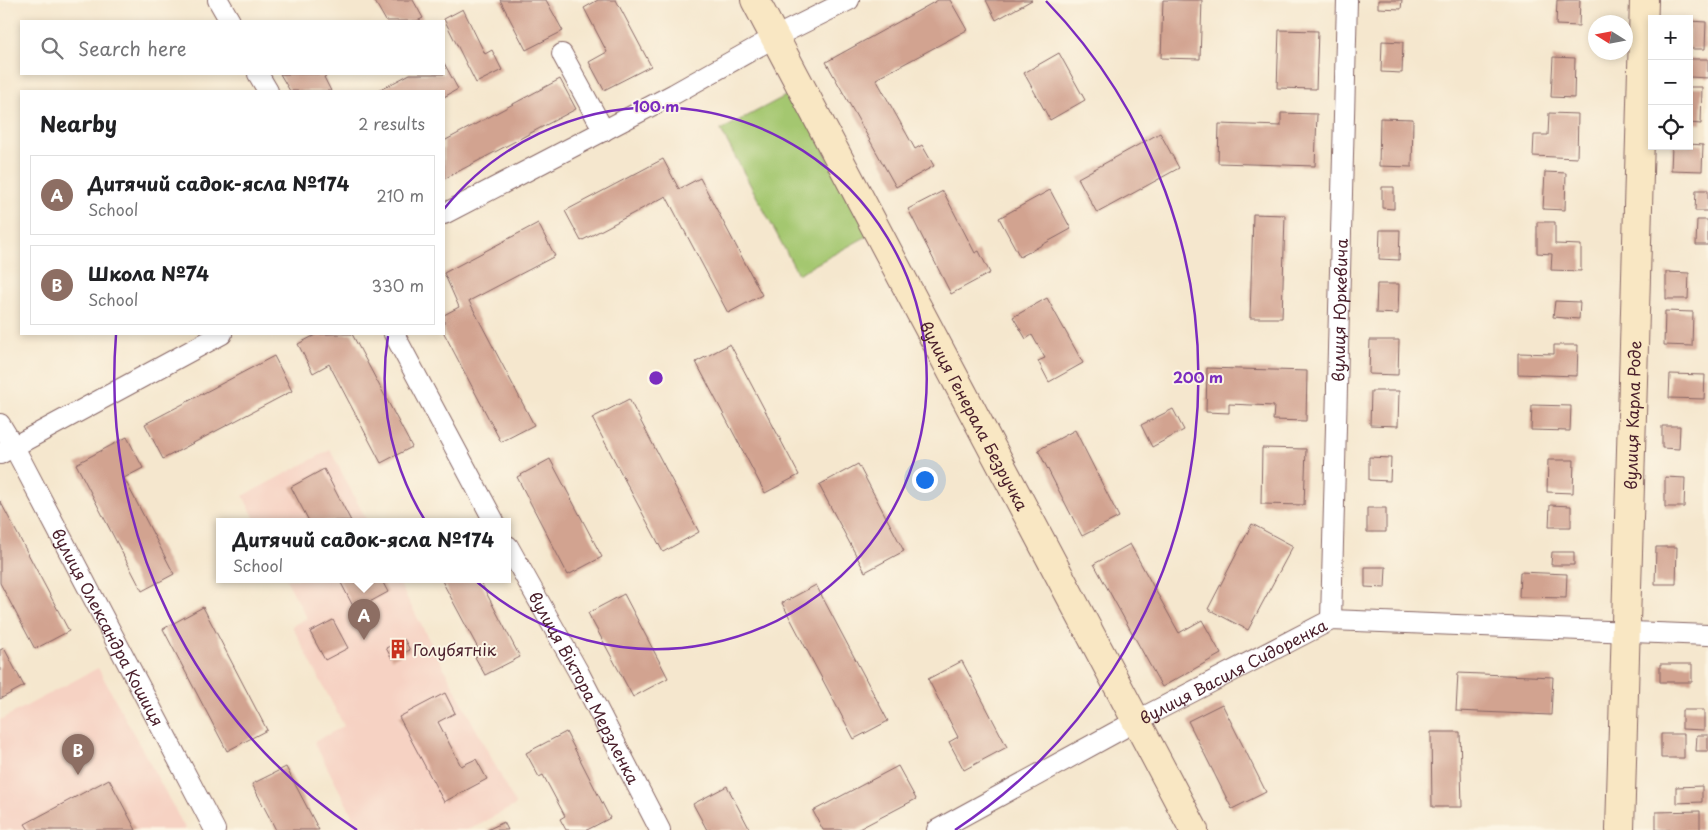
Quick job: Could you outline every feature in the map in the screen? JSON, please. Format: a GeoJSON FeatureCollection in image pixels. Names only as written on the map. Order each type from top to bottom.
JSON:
{"type":"FeatureCollection","features":[{"type":"Feature","properties":{"kind":"street"},"geometry":{"type":"LineString","coordinates":[[218,0],[229,20]]}},
{"type":"Feature","properties":{"kind":"street","name":"вулиця Генерала Безручка"},"geometry":{"type":"LineString","coordinates":[[755,0],[1194,830]]}},
{"type":"Feature","properties":{"kind":"street"},"geometry":{"type":"LineString","coordinates":[[445,213],[604,131],[775,37],[849,0]]}},
{"type":"Feature","properties":{"kind":"street","name":"вулиця Юркевича"},"geometry":{"type":"LineString","coordinates":[[1331,620],[1346,0]]}},
{"type":"Feature","properties":{"kind":"street","name":"вулиця Карла Роде"},"geometry":{"type":"LineString","coordinates":[[1620,830],[1644,0]]}},
{"type":"Feature","properties":{"kind":"street"},"geometry":{"type":"LineString","coordinates":[[562,54],[604,131]]}},
{"type":"Feature","properties":{"kind":"street"},"geometry":{"type":"LineString","coordinates":[[259,75],[267,90]]}},
{"type":"Feature","properties":{"kind":"street"},"geometry":{"type":"LineString","coordinates":[[7,450],[220,335]]}},
{"type":"Feature","properties":{"kind":"street"},"geometry":{"type":"LineString","coordinates":[[395,335],[492,518]]}},
{"type":"Feature","properties":{"kind":"street","name":"вулиця Олександра Кошиця"},"geometry":{"type":"LineString","coordinates":[[0,424],[7,450],[215,830]]}},
{"type":"Feature","properties":{"kind":"street","name":"вулиця Віктора Мерзленка"},"geometry":{"type":"LineString","coordinates":[[511,551],[579,673],[660,830]]}},
{"type":"Feature","properties":{"kind":"street","name":"вулиця Василя Сидоренка"},"geometry":{"type":"LineString","coordinates":[[936,830],[1136,721],[1331,620],[1708,635]]}},
{"type":"Feature","properties":{"kind":"shaded area"},"geometry":{"type":"Polygon","coordinates":[[[330,450],[365,518],[254,518],[243,496],[330,450]]]}},
{"type":"Feature","properties":{"kind":"shaded area"},"geometry":{"type":"Polygon","coordinates":[[[288,583],[399,583],[516,805],[467,830],[360,830],[314,742],[344,726],[292,626],[307,618],[288,583]]]}},
{"type":"Feature","properties":{"kind":"shaded area"},"geometry":{"type":"Polygon","coordinates":[[[98,668],[186,830],[0,830],[0,720],[98,668]]]}},
{"type":"Feature","properties":{"kind":"green space"},"geometry":{"type":"Polygon","coordinates":[[[793,92],[869,235],[798,274],[721,130],[793,92]]]}},
{"type":"Feature","properties":{"kind":"building"},"geometry":{"type":"Polygon","coordinates":[[[374,0],[413,0],[423,18],[419,20],[385,20],[374,0]]]}},
{"type":"Feature","properties":{"kind":"building"},"geometry":{"type":"Polygon","coordinates":[[[500,0],[546,0],[563,31],[526,50],[500,0]]]}},
{"type":"Feature","properties":{"kind":"building"},"geometry":{"type":"Polygon","coordinates":[[[598,0],[616,0],[651,66],[604,90],[589,62],[607,52],[584,8],[598,0]]]}},
{"type":"Feature","properties":{"kind":"building"},"geometry":{"type":"Polygon","coordinates":[[[938,0],[950,0],[967,30],[876,79],[915,149],[922,145],[934,166],[896,187],[826,62],[938,0]]]}},
{"type":"Feature","properties":{"kind":"building"},"geometry":{"type":"Polygon","coordinates":[[[986,0],[1032,0],[996,20],[986,0]]]}},
{"type":"Feature","properties":{"kind":"building"},"geometry":{"type":"Polygon","coordinates":[[[1163,0],[1202,0],[1200,59],[1161,58],[1163,0]]]}},
{"type":"Feature","properties":{"kind":"building"},"geometry":{"type":"Polygon","coordinates":[[[1378,0],[1402,0],[1401,9],[1378,8],[1378,0]]]}},
{"type":"Feature","properties":{"kind":"building"},"geometry":{"type":"Polygon","coordinates":[[[1557,0],[1580,0],[1579,26],[1556,25],[1557,0]]]}},
{"type":"Feature","properties":{"kind":"building"},"geometry":{"type":"Polygon","coordinates":[[[463,9],[485,54],[492,50],[502,70],[476,83],[444,19],[463,9]]]}},
{"type":"Feature","properties":{"kind":"building"},"geometry":{"type":"Polygon","coordinates":[[[1693,21],[1706,22],[1705,49],[1693,49],[1693,21]]]}},
{"type":"Feature","properties":{"kind":"building"},"geometry":{"type":"Polygon","coordinates":[[[1279,30],[1318,31],[1316,89],[1277,88],[1279,30]]]}},
{"type":"Feature","properties":{"kind":"building"},"geometry":{"type":"Polygon","coordinates":[[[1382,41],[1403,42],[1402,73],[1381,72],[1382,41]]]}},
{"type":"Feature","properties":{"kind":"building"},"geometry":{"type":"Polygon","coordinates":[[[1059,53],[1085,100],[1050,120],[1024,73],[1059,53]]]}},
{"type":"Feature","properties":{"kind":"building"},"geometry":{"type":"Polygon","coordinates":[[[1553,57],[1575,58],[1574,98],[1551,97],[1553,57]]]}},
{"type":"Feature","properties":{"kind":"building"},"geometry":{"type":"Polygon","coordinates":[[[1693,59],[1708,59],[1708,78],[1693,77],[1693,59]]]}},
{"type":"Feature","properties":{"kind":"building"},"geometry":{"type":"Polygon","coordinates":[[[445,65],[458,89],[445,96],[445,90],[380,90],[408,75],[445,75],[445,65]]]}},
{"type":"Feature","properties":{"kind":"building"},"geometry":{"type":"Polygon","coordinates":[[[281,75],[329,75],[324,77],[330,90],[289,90],[281,75]]]}},
{"type":"Feature","properties":{"kind":"building"},"geometry":{"type":"Polygon","coordinates":[[[560,79],[576,109],[445,178],[445,140],[560,79]]]}},
{"type":"Feature","properties":{"kind":"building"},"geometry":{"type":"Polygon","coordinates":[[[1693,87],[1702,87],[1701,124],[1693,123],[1693,87]]]}},
{"type":"Feature","properties":{"kind":"building"},"geometry":{"type":"Polygon","coordinates":[[[1281,113],[1317,114],[1315,166],[1218,163],[1219,124],[1281,126],[1281,113]]]}},
{"type":"Feature","properties":{"kind":"building"},"geometry":{"type":"Polygon","coordinates":[[[1549,113],[1578,114],[1577,158],[1533,156],[1534,135],[1548,135],[1549,113]]]}},
{"type":"Feature","properties":{"kind":"building"},"geometry":{"type":"Polygon","coordinates":[[[1380,118],[1413,119],[1412,167],[1379,166],[1380,118]]]}},
{"type":"Feature","properties":{"kind":"building"},"geometry":{"type":"Polygon","coordinates":[[[1160,133],[1179,168],[1097,213],[1078,178],[1160,133]]]}},
{"type":"Feature","properties":{"kind":"building"},"geometry":{"type":"Polygon","coordinates":[[[1693,144],[1703,145],[1702,171],[1671,170],[1672,150],[1693,150],[1693,144]]]}},
{"type":"Feature","properties":{"kind":"building"},"geometry":{"type":"Polygon","coordinates":[[[663,159],[679,189],[700,178],[762,295],[728,313],[666,196],[581,241],[565,211],[663,159]]]}},
{"type":"Feature","properties":{"kind":"building"},"geometry":{"type":"Polygon","coordinates":[[[1545,172],[1566,173],[1565,210],[1543,209],[1545,172]]]}},
{"type":"Feature","properties":{"kind":"building"},"geometry":{"type":"Polygon","coordinates":[[[1382,187],[1394,187],[1394,209],[1382,208],[1382,187]]]}},
{"type":"Feature","properties":{"kind":"building"},"geometry":{"type":"Polygon","coordinates":[[[1050,190],[1071,229],[1020,257],[999,218],[1050,190]]]}},
{"type":"Feature","properties":{"kind":"building"},"geometry":{"type":"Polygon","coordinates":[[[1696,190],[1708,190],[1708,211],[1695,211],[1696,190]]]}},
{"type":"Feature","properties":{"kind":"building"},"geometry":{"type":"Polygon","coordinates":[[[943,191],[975,253],[979,251],[990,273],[951,294],[908,209],[943,191]]]}},
{"type":"Feature","properties":{"kind":"building"},"geometry":{"type":"Polygon","coordinates":[[[1253,214],[1285,215],[1282,318],[1250,318],[1253,214]]]}},
{"type":"Feature","properties":{"kind":"building"},"geometry":{"type":"Polygon","coordinates":[[[1697,220],[1708,220],[1708,245],[1696,245],[1697,220]]]}},
{"type":"Feature","properties":{"kind":"building"},"geometry":{"type":"Polygon","coordinates":[[[1537,222],[1555,222],[1555,244],[1581,245],[1581,271],[1551,270],[1552,254],[1537,253],[1537,222]]]}},
{"type":"Feature","properties":{"kind":"building"},"geometry":{"type":"Polygon","coordinates":[[[538,223],[555,256],[469,301],[534,425],[501,442],[445,335],[445,314],[459,307],[445,272],[538,223]]]}},
{"type":"Feature","properties":{"kind":"building"},"geometry":{"type":"Polygon","coordinates":[[[1380,230],[1400,230],[1399,260],[1379,259],[1380,230]]]}},
{"type":"Feature","properties":{"kind":"building"},"geometry":{"type":"Polygon","coordinates":[[[1666,272],[1689,273],[1688,299],[1666,299],[1666,272]]]}},
{"type":"Feature","properties":{"kind":"building"},"geometry":{"type":"Polygon","coordinates":[[[1377,284],[1399,284],[1398,314],[1376,313],[1377,284]]]}},
{"type":"Feature","properties":{"kind":"building"},"geometry":{"type":"Polygon","coordinates":[[[1047,298],[1083,363],[1049,382],[1038,361],[1045,358],[1032,335],[1026,339],[1013,317],[1047,298]]]}},
{"type":"Feature","properties":{"kind":"building"},"geometry":{"type":"Polygon","coordinates":[[[1555,301],[1580,302],[1579,319],[1553,317],[1555,301]]]}},
{"type":"Feature","properties":{"kind":"building"},"geometry":{"type":"Polygon","coordinates":[[[1665,311],[1693,312],[1692,346],[1664,345],[1665,311]]]}},
{"type":"Feature","properties":{"kind":"building"},"geometry":{"type":"Polygon","coordinates":[[[315,335],[353,335],[412,447],[381,463],[329,364],[313,373],[298,344],[315,335]]]}},
{"type":"Feature","properties":{"kind":"building"},"geometry":{"type":"Polygon","coordinates":[[[1370,340],[1399,340],[1398,375],[1369,374],[1370,340]]]}},
{"type":"Feature","properties":{"kind":"building"},"geometry":{"type":"Polygon","coordinates":[[[730,344],[799,475],[765,493],[696,362],[730,344]]]}},
{"type":"Feature","properties":{"kind":"building"},"geometry":{"type":"Polygon","coordinates":[[[1554,345],[1578,345],[1577,376],[1518,374],[1518,353],[1554,354],[1554,345]]]}},
{"type":"Feature","properties":{"kind":"building"},"geometry":{"type":"Polygon","coordinates":[[[274,356],[292,391],[163,459],[145,424],[274,356]]]}},
{"type":"Feature","properties":{"kind":"building"},"geometry":{"type":"Polygon","coordinates":[[[1207,368],[1307,371],[1306,421],[1273,420],[1274,406],[1229,404],[1229,413],[1206,412],[1207,368]]]}},
{"type":"Feature","properties":{"kind":"building"},"geometry":{"type":"Polygon","coordinates":[[[1670,374],[1705,375],[1704,399],[1669,398],[1670,374]]]}},
{"type":"Feature","properties":{"kind":"building"},"geometry":{"type":"Polygon","coordinates":[[[1371,391],[1399,391],[1398,426],[1370,425],[1371,391]]]}},
{"type":"Feature","properties":{"kind":"building"},"geometry":{"type":"Polygon","coordinates":[[[629,399],[699,532],[663,552],[592,418],[629,399]]]}},
{"type":"Feature","properties":{"kind":"building"},"geometry":{"type":"Polygon","coordinates":[[[1532,405],[1571,406],[1570,431],[1531,430],[1532,405]]]}},
{"type":"Feature","properties":{"kind":"building"},"geometry":{"type":"Polygon","coordinates":[[[1173,409],[1184,430],[1152,447],[1141,425],[1173,409]]]}},
{"type":"Feature","properties":{"kind":"building"},"geometry":{"type":"Polygon","coordinates":[[[1662,426],[1680,426],[1679,449],[1662,448],[1662,426]]]}},
{"type":"Feature","properties":{"kind":"building"},"geometry":{"type":"Polygon","coordinates":[[[1075,430],[1119,517],[1082,536],[1038,450],[1075,430]]]}},
{"type":"Feature","properties":{"kind":"building"},"geometry":{"type":"Polygon","coordinates":[[[127,437],[143,468],[124,478],[174,574],[142,591],[76,464],[127,437]]]}},
{"type":"Feature","properties":{"kind":"building"},"geometry":{"type":"Polygon","coordinates":[[[1262,448],[1306,449],[1304,505],[1261,504],[1262,448]]]}},
{"type":"Feature","properties":{"kind":"building"},"geometry":{"type":"Polygon","coordinates":[[[1369,457],[1391,458],[1390,481],[1369,480],[1369,457]]]}},
{"type":"Feature","properties":{"kind":"building"},"geometry":{"type":"Polygon","coordinates":[[[550,459],[602,557],[568,575],[517,477],[550,459]]]}},
{"type":"Feature","properties":{"kind":"building"},"geometry":{"type":"Polygon","coordinates":[[[1548,460],[1574,460],[1573,493],[1547,492],[1548,460]]]}},
{"type":"Feature","properties":{"kind":"building"},"geometry":{"type":"Polygon","coordinates":[[[858,464],[904,551],[865,572],[819,485],[858,464]]]}},
{"type":"Feature","properties":{"kind":"building"},"geometry":{"type":"Polygon","coordinates":[[[324,469],[349,518],[307,518],[291,487],[324,469]]]}},
{"type":"Feature","properties":{"kind":"building"},"geometry":{"type":"Polygon","coordinates":[[[1665,477],[1685,478],[1684,507],[1665,507],[1665,477]]]}},
{"type":"Feature","properties":{"kind":"building"},"geometry":{"type":"Polygon","coordinates":[[[0,501],[69,631],[35,649],[0,583],[0,501]]]}},
{"type":"Feature","properties":{"kind":"building"},"geometry":{"type":"Polygon","coordinates":[[[1550,505],[1571,506],[1571,527],[1549,527],[1550,505]]]}},
{"type":"Feature","properties":{"kind":"building"},"geometry":{"type":"Polygon","coordinates":[[[1367,508],[1386,508],[1386,532],[1367,532],[1367,508]]]}},
{"type":"Feature","properties":{"kind":"building"},"geometry":{"type":"Polygon","coordinates":[[[1252,524],[1293,546],[1248,630],[1208,609],[1252,524]]]}},
{"type":"Feature","properties":{"kind":"building"},"geometry":{"type":"Polygon","coordinates":[[[1130,544],[1179,633],[1202,620],[1221,654],[1162,687],[1094,564],[1130,544]]]}},
{"type":"Feature","properties":{"kind":"building"},"geometry":{"type":"Polygon","coordinates":[[[1656,547],[1677,547],[1676,584],[1655,584],[1656,547]]]}},
{"type":"Feature","properties":{"kind":"building"},"geometry":{"type":"Polygon","coordinates":[[[1552,552],[1574,552],[1574,565],[1551,565],[1552,552]]]}},
{"type":"Feature","properties":{"kind":"building"},"geometry":{"type":"Polygon","coordinates":[[[1365,567],[1386,567],[1385,588],[1365,587],[1365,567]]]}},
{"type":"Feature","properties":{"kind":"building"},"geometry":{"type":"Polygon","coordinates":[[[1520,572],[1567,574],[1566,598],[1519,597],[1520,572]]]}},
{"type":"Feature","properties":{"kind":"building"},"geometry":{"type":"Polygon","coordinates":[[[341,583],[383,583],[388,592],[355,610],[341,583]]]}},
{"type":"Feature","properties":{"kind":"building"},"geometry":{"type":"Polygon","coordinates":[[[443,583],[481,583],[520,657],[485,675],[475,657],[481,654],[443,583]]]}},
{"type":"Feature","properties":{"kind":"building"},"geometry":{"type":"Polygon","coordinates":[[[816,585],[888,721],[854,739],[782,603],[816,585]]]}},
{"type":"Feature","properties":{"kind":"building"},"geometry":{"type":"Polygon","coordinates":[[[624,594],[668,678],[633,697],[588,613],[624,594]]]}},
{"type":"Feature","properties":{"kind":"building"},"geometry":{"type":"Polygon","coordinates":[[[203,607],[267,730],[227,751],[163,629],[203,607]]]}},
{"type":"Feature","properties":{"kind":"building"},"geometry":{"type":"Polygon","coordinates":[[[333,620],[348,648],[325,660],[310,632],[333,620]]]}},
{"type":"Feature","properties":{"kind":"building","name":"Голубятнік"},"geometry":{"type":"Polygon","coordinates":[[[404,639],[410,650],[392,659],[386,648],[404,639]]]}},
{"type":"Feature","properties":{"kind":"building"},"geometry":{"type":"Polygon","coordinates":[[[4,648],[24,686],[0,699],[0,650],[4,648]]]}},
{"type":"Feature","properties":{"kind":"building"},"geometry":{"type":"Polygon","coordinates":[[[962,661],[1007,747],[964,770],[949,742],[958,737],[928,679],[962,661]]]}},
{"type":"Feature","properties":{"kind":"building"},"geometry":{"type":"Polygon","coordinates":[[[1660,664],[1692,664],[1692,682],[1660,682],[1660,664]]]}},
{"type":"Feature","properties":{"kind":"building"},"geometry":{"type":"Polygon","coordinates":[[[1458,673],[1553,677],[1551,715],[1456,711],[1458,673]]]}},
{"type":"Feature","properties":{"kind":"building"},"geometry":{"type":"Polygon","coordinates":[[[445,693],[455,713],[438,722],[461,766],[476,759],[487,779],[444,802],[399,717],[445,693]]]}},
{"type":"Feature","properties":{"kind":"building"},"geometry":{"type":"Polygon","coordinates":[[[1222,704],[1266,792],[1232,809],[1188,721],[1222,704]]]}},
{"type":"Feature","properties":{"kind":"building"},"geometry":{"type":"Polygon","coordinates":[[[1682,710],[1704,710],[1704,730],[1682,729],[1682,710]]]}},
{"type":"Feature","properties":{"kind":"building"},"geometry":{"type":"Polygon","coordinates":[[[566,732],[610,818],[587,830],[566,830],[560,819],[565,816],[543,775],[539,777],[526,753],[566,732]]]}},
{"type":"Feature","properties":{"kind":"building"},"geometry":{"type":"Polygon","coordinates":[[[1431,732],[1460,732],[1462,807],[1432,807],[1431,732]]]}},
{"type":"Feature","properties":{"kind":"building"},"geometry":{"type":"Polygon","coordinates":[[[1661,734],[1684,734],[1684,758],[1661,758],[1661,734]]]}},
{"type":"Feature","properties":{"kind":"building"},"geometry":{"type":"Polygon","coordinates":[[[1697,735],[1708,735],[1708,751],[1696,751],[1697,735]]]}},
{"type":"Feature","properties":{"kind":"building"},"geometry":{"type":"Polygon","coordinates":[[[898,766],[916,799],[857,830],[823,830],[813,811],[898,766]]]}},
{"type":"Feature","properties":{"kind":"building"},"geometry":{"type":"Polygon","coordinates":[[[286,767],[319,830],[276,830],[252,784],[286,767]]]}},
{"type":"Feature","properties":{"kind":"building"},"geometry":{"type":"Polygon","coordinates":[[[109,779],[136,830],[29,830],[25,824],[109,779]]]}},
{"type":"Feature","properties":{"kind":"building"},"geometry":{"type":"Polygon","coordinates":[[[727,786],[750,830],[707,830],[693,804],[727,786]]]}},
{"type":"Feature","properties":{"kind":"building"},"geometry":{"type":"Polygon","coordinates":[[[1702,786],[1702,802],[1676,803],[1676,787],[1702,786]]]}},
{"type":"Feature","properties":{"kind":"building"},"geometry":{"type":"Polygon","coordinates":[[[1700,811],[1700,830],[1656,830],[1656,812],[1700,811]]]}},
{"type":"Feature","properties":{"kind":"building"},"geometry":{"type":"Polygon","coordinates":[[[504,822],[508,830],[487,830],[504,822]]]}},
{"type":"Feature","properties":{"kind":"place","name":"Дитячий садок-ясла №174"},"geometry":{"type":"Point","coordinates":[364,640]}},
{"type":"Feature","properties":{"kind":"place","name":"Голубятнік"},"geometry":{"type":"Point","coordinates":[398,649]}},
{"type":"Feature","properties":{"kind":"place","name":"Школа №74"},"geometry":{"type":"Point","coordinates":[78,775]}}]}
